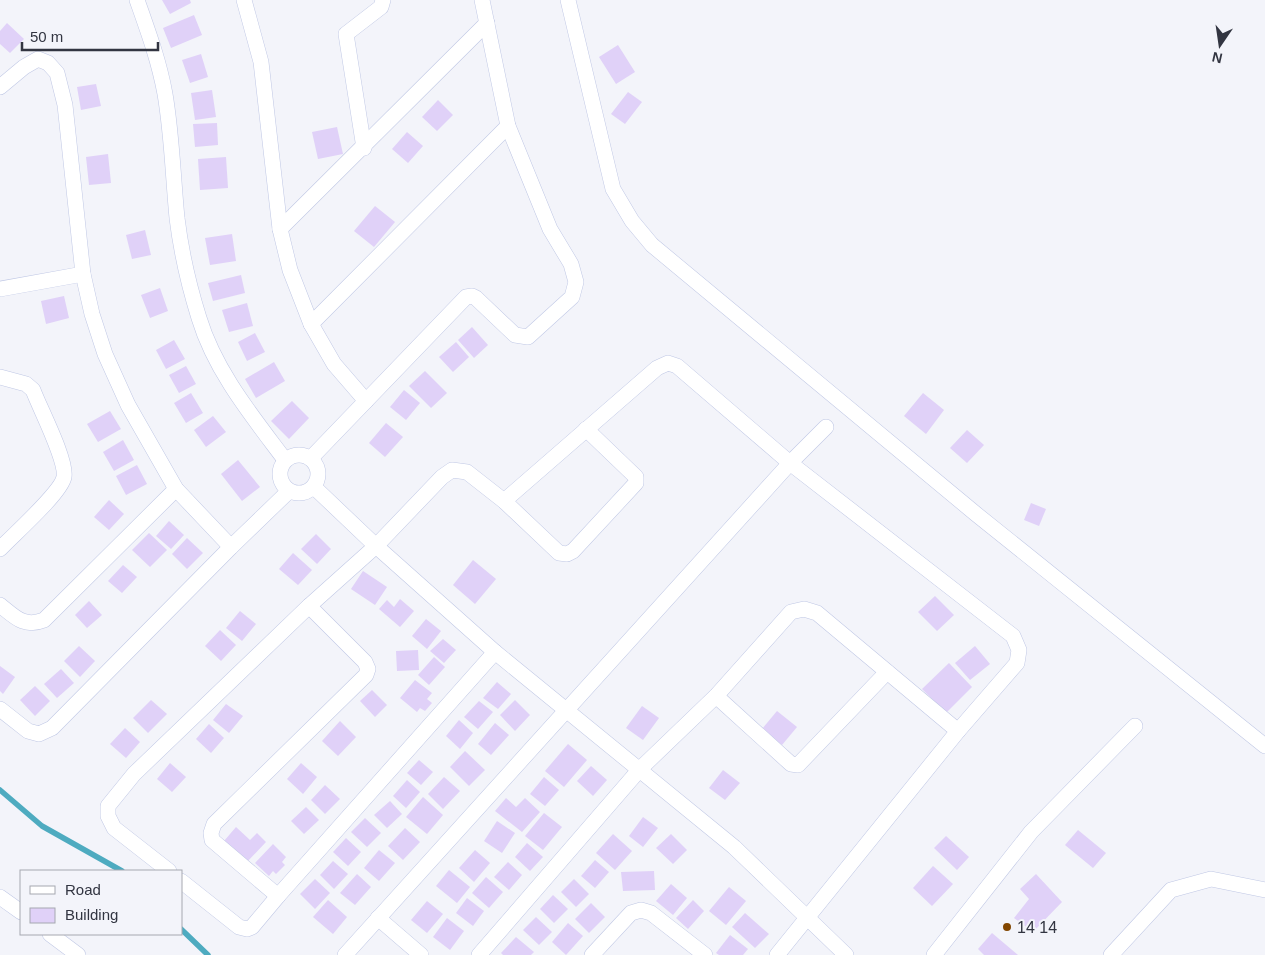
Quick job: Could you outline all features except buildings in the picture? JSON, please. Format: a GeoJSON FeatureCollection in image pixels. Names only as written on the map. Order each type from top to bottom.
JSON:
{"type":"FeatureCollection","features":[{"type":"Feature","properties":{"kind":"street"},"geometry":{"type":"LineString","coordinates":[[137,0],[155,49],[165,95],[178,221],[199,320],[213,352],[235,392],[285,460]]}},
{"type":"Feature","properties":{"kind":"street"},"geometry":{"type":"LineString","coordinates":[[244,0],[261,62],[280,229],[290,270],[311,324],[334,364],[366,401]]}},
{"type":"Feature","properties":{"kind":"street"},"geometry":{"type":"LineString","coordinates":[[364,148],[346,34],[381,7],[383,0]]}},
{"type":"Feature","properties":{"kind":"street"},"geometry":{"type":"LineString","coordinates":[[311,458],[466,297],[472,296],[476,298],[515,335],[528,337],[572,298],[576,282],[570,264],[550,229],[508,126],[482,0]]}},
{"type":"Feature","properties":{"kind":"street"},"geometry":{"type":"LineString","coordinates":[[568,0],[613,189],[632,221],[652,245],[976,514],[1265,746]]}},
{"type":"Feature","properties":{"kind":"street"},"geometry":{"type":"LineString","coordinates":[[280,229],[364,148],[487,23]]}},
{"type":"Feature","properties":{"kind":"street"},"geometry":{"type":"LineString","coordinates":[[0,87],[24,67],[38,59],[48,63],[57,73],[65,105],[83,274],[92,314],[105,354],[128,405],[176,489],[231,547]]}},
{"type":"Feature","properties":{"kind":"street"},"geometry":{"type":"LineString","coordinates":[[311,324],[508,126]]}},
{"type":"Feature","properties":{"kind":"street"},"geometry":{"type":"LineString","coordinates":[[0,289],[83,274]]}},
{"type":"Feature","properties":{"kind":"street"},"geometry":{"type":"LineString","coordinates":[[504,501],[657,368],[668,364],[677,366],[790,462],[1013,636],[1019,650],[1016,663],[958,731],[777,955]]}},
{"type":"Feature","properties":{"kind":"street"},"geometry":{"type":"LineString","coordinates":[[0,377],[26,384],[33,390],[64,464],[64,478],[57,491],[0,549]]}},
{"type":"Feature","properties":{"kind":"street"},"geometry":{"type":"LineString","coordinates":[[345,955],[790,462],[826,427]]}},
{"type":"Feature","properties":{"kind":"street"},"geometry":{"type":"LineString","coordinates":[[168,870],[114,828],[108,816],[108,806],[134,774],[309,606],[376,546],[442,476],[452,470],[467,472],[504,501],[559,553],[567,554],[572,551],[637,480],[586,429]]}},
{"type":"Feature","properties":{"kind":"street"},"geometry":{"type":"LineString","coordinates":[[298,454],[311,458],[318,468],[319,479],[315,488],[303,494],[289,491],[281,483],[279,471],[285,460],[298,454]]}},
{"type":"Feature","properties":{"kind":"street"},"geometry":{"type":"LineString","coordinates":[[315,488],[376,546],[496,652],[734,847],[846,955]]}},
{"type":"Feature","properties":{"kind":"street"},"geometry":{"type":"LineString","coordinates":[[0,605],[21,621],[35,624],[44,620],[176,489]]}},
{"type":"Feature","properties":{"kind":"street"},"geometry":{"type":"LineString","coordinates":[[0,710],[28,731],[39,734],[52,728],[289,491]]}},
{"type":"Feature","properties":{"kind":"street"},"geometry":{"type":"LineString","coordinates":[[278,896],[212,840],[211,833],[214,824],[366,675],[368,669],[365,662],[309,606]]}},
{"type":"Feature","properties":{"kind":"street"},"geometry":{"type":"LineString","coordinates":[[479,955],[640,770],[716,696],[791,612],[804,609],[817,612],[958,731]]}},
{"type":"Feature","properties":{"kind":"street"},"geometry":{"type":"LineString","coordinates":[[182,882],[239,928],[252,928],[278,896],[496,652]]}},
{"type":"Feature","properties":{"kind":"street"},"geometry":{"type":"LineString","coordinates":[[716,696],[791,764],[798,765],[887,672]]}},
{"type":"Feature","properties":{"kind":"street"},"geometry":{"type":"LineString","coordinates":[[934,955],[1031,832],[1135,726]]}},
{"type":"Feature","properties":{"kind":"street"},"geometry":{"type":"LineString","coordinates":[[1111,955],[1171,890],[1211,879],[1265,890]]}},
{"type":"Feature","properties":{"kind":"street"},"geometry":{"type":"LineString","coordinates":[[0,897],[20,911]]}},
{"type":"Feature","properties":{"kind":"street"},"geometry":{"type":"LineString","coordinates":[[592,955],[631,913],[641,910],[651,913],[705,955]]}},
{"type":"Feature","properties":{"kind":"street"},"geometry":{"type":"LineString","coordinates":[[378,918],[421,955]]}},
{"type":"Feature","properties":{"kind":"street"},"geometry":{"type":"LineString","coordinates":[[51,935],[78,955]]}},
{"type":"Feature","properties":{"kind":"waterway"},"geometry":{"type":"LineString","coordinates":[[0,790],[42,826],[120,870]]}},
{"type":"Feature","properties":{"kind":"waterway"},"geometry":{"type":"LineString","coordinates":[[182,930],[208,955]]}},
{"type":"Feature","properties":{"kind":"place","name":"14 14"},"geometry":{"type":"Point","coordinates":[1007,927]}}]}
